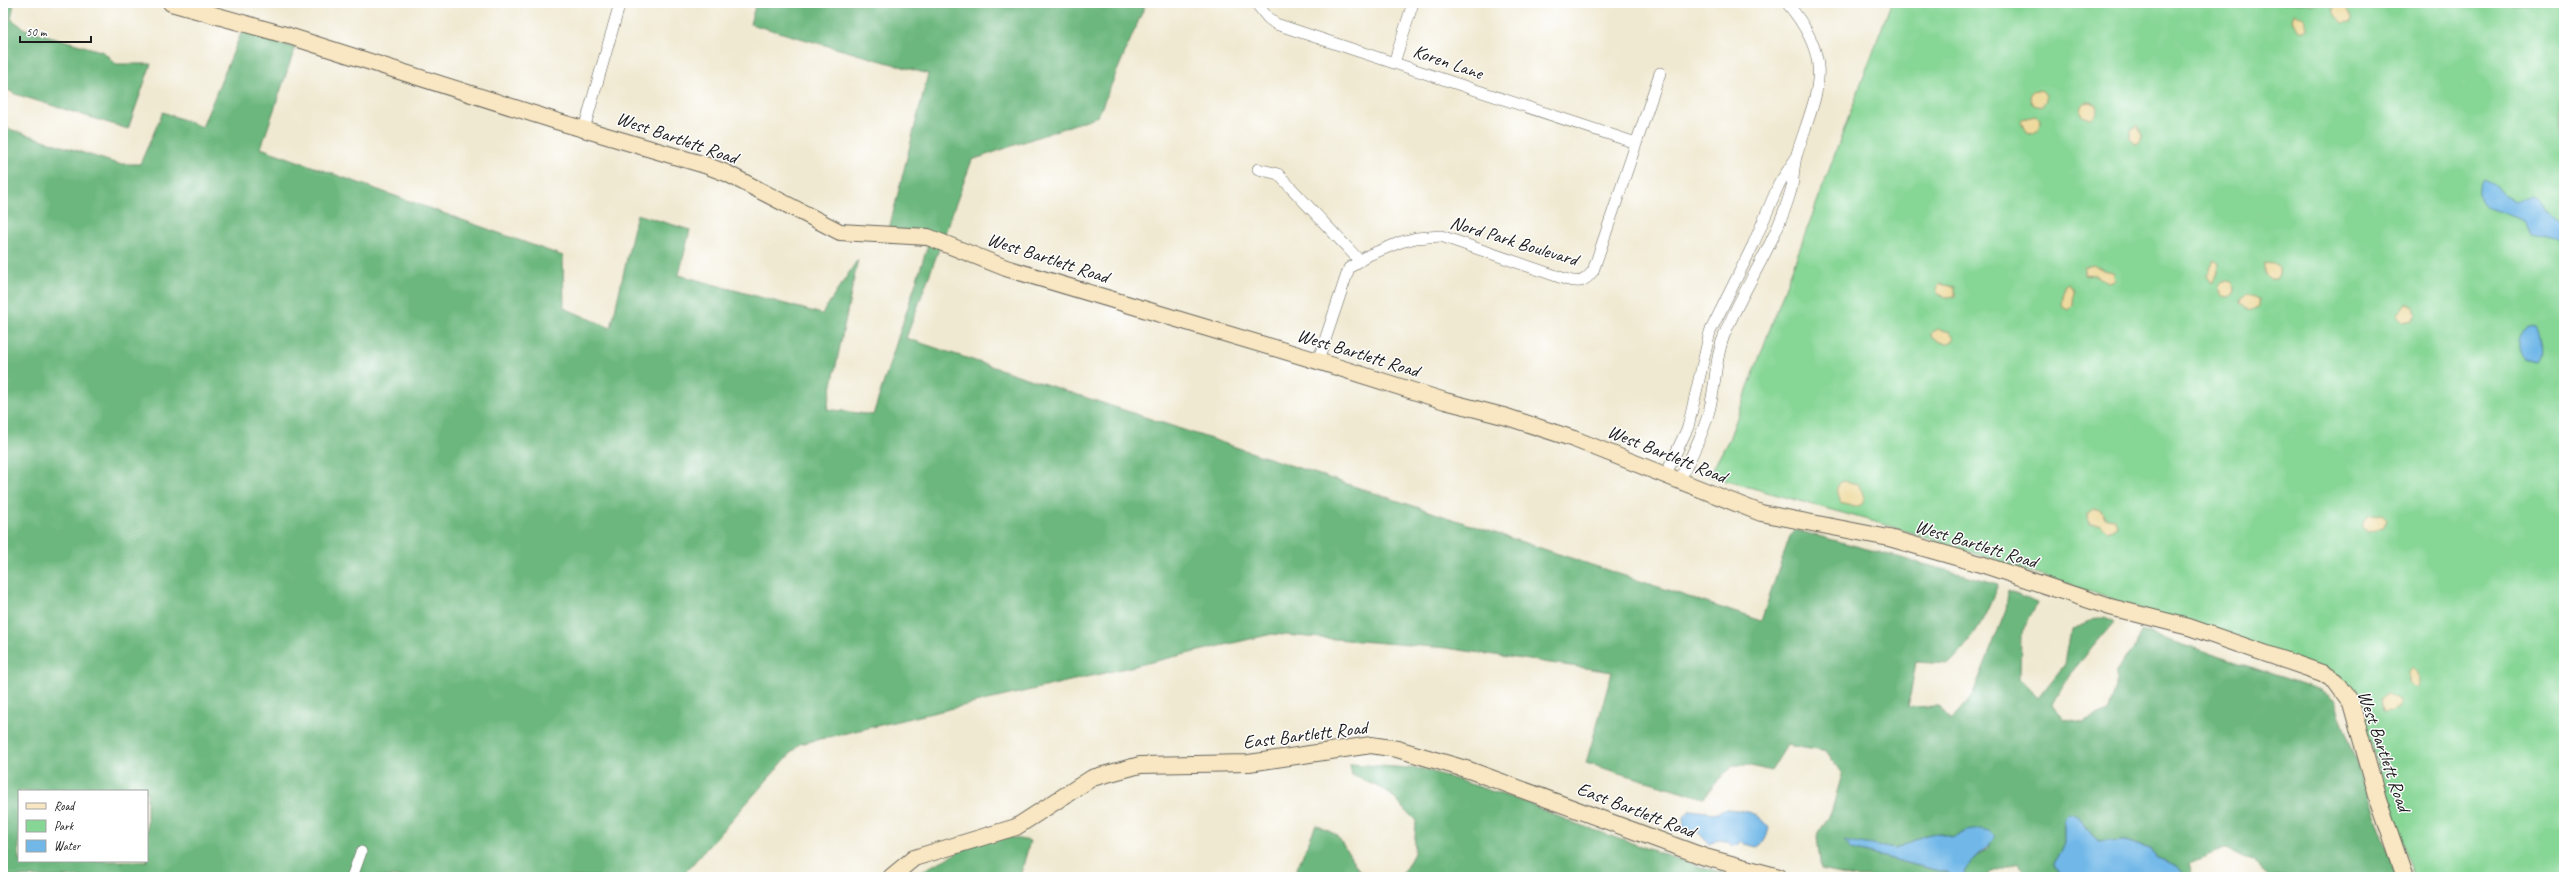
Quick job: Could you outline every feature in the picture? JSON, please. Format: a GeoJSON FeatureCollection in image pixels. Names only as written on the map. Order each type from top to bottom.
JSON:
{"type":"FeatureCollection","features":[{"type":"Feature","properties":{"kind":"street","name":"West Bartlett Road"},"geometry":{"type":"LineString","coordinates":[[171,3],[289,36],[584,129],[668,152],[726,173],[840,232],[928,237],[1006,268],[1549,431],[1666,474],[1761,513],[1889,538],[1984,564],[2110,607],[2189,627],[2322,673],[2335,681],[2351,703],[2378,799],[2405,877]]}},
{"type":"Feature","properties":{"kind":"street"},"geometry":{"type":"LineString","coordinates":[[584,129],[620,3]]}},
{"type":"Feature","properties":{"kind":"street","name":"Koren Lane"},"geometry":{"type":"LineString","coordinates":[[1256,3],[1268,18],[1276,24],[1636,144]]}},
{"type":"Feature","properties":{"kind":"street"},"geometry":{"type":"LineString","coordinates":[[1394,63],[1413,3]]}},
{"type":"Feature","properties":{"kind":"street"},"geometry":{"type":"LineString","coordinates":[[1666,474],[1688,426],[1710,332],[1750,251],[1772,198],[1795,159],[1815,105],[1818,69],[1817,55],[1808,30],[1788,3]]}},
{"type":"Feature","properties":{"kind":"street","name":"Nord Park Boulevard"},"geometry":{"type":"LineString","coordinates":[[1318,361],[1349,268],[1369,255],[1401,242],[1416,238],[1441,236],[1568,280],[1577,282],[1586,280],[1593,271],[1660,73]]}},
{"type":"Feature","properties":{"kind":"street"},"geometry":{"type":"LineString","coordinates":[[1680,480],[1702,434],[1710,407],[1716,364],[1725,334],[1770,242],[1786,204],[1791,190],[1795,159]]}},
{"type":"Feature","properties":{"kind":"street"},"geometry":{"type":"LineString","coordinates":[[1258,169],[1278,174],[1360,261]]}},
{"type":"Feature","properties":{"kind":"street"},"geometry":{"type":"LineString","coordinates":[[1772,198],[1786,204]]}},
{"type":"Feature","properties":{"kind":"street"},"geometry":{"type":"LineString","coordinates":[[1688,426],[1702,434]]}},
{"type":"Feature","properties":{"kind":"street","name":"East Bartlett Road"},"geometry":{"type":"LineString","coordinates":[[891,877],[914,858],[1016,827],[1092,778],[1140,765],[1249,763],[1370,745],[1397,749],[1469,770],[1705,857],[1779,877]]}},
{"type":"Feature","properties":{"kind":"street"},"geometry":{"type":"LineString","coordinates":[[352,877],[361,852]]}},
{"type":"Feature","properties":{"kind":"green space"},"geometry":{"type":"Polygon","coordinates":[[[5,3],[14,3],[11,19],[25,29],[104,52],[116,64],[151,64],[128,129],[15,94],[3,87],[5,3]]]}},
{"type":"Feature","properties":{"kind":"green space"},"geometry":{"type":"Polygon","coordinates":[[[756,3],[1146,3],[1098,116],[972,160],[906,338],[1761,621],[1790,536],[1796,530],[1998,584],[1989,607],[1978,627],[1966,646],[1949,664],[1916,662],[1908,707],[1939,706],[1950,721],[1972,696],[2006,610],[2008,591],[2037,603],[2021,634],[2020,678],[2038,698],[2065,664],[2071,629],[2105,617],[2114,622],[2070,674],[2053,704],[2064,720],[2083,723],[2108,712],[2116,687],[2116,671],[2136,646],[2140,631],[2321,690],[2335,701],[2397,877],[2269,877],[2252,861],[2226,848],[2189,863],[2193,877],[2184,877],[2176,867],[2156,858],[2151,849],[2122,840],[2099,842],[2077,816],[2064,818],[2064,844],[2054,863],[2063,877],[2029,877],[2017,863],[1991,872],[1988,877],[1963,877],[1966,866],[1989,847],[1967,831],[1952,837],[1942,834],[1926,835],[1895,849],[1845,841],[1852,849],[1947,873],[1951,877],[1855,877],[1821,870],[1817,836],[1832,810],[1842,774],[1827,752],[1787,745],[1771,771],[1747,765],[1734,765],[1714,784],[1704,798],[1586,763],[1612,672],[1446,648],[1272,634],[799,744],[681,877],[3,877],[3,127],[118,164],[140,164],[163,112],[202,127],[242,31],[295,48],[261,148],[563,256],[564,308],[611,328],[637,214],[690,230],[679,275],[822,314],[858,259],[827,409],[873,415],[928,245],[886,241],[928,74],[750,24],[756,3]]]}},
{"type":"Feature","properties":{"kind":"green space"},"geometry":{"type":"Polygon","coordinates":[[[1891,3],[2564,3],[2564,877],[2414,877],[2354,694],[2323,669],[1897,528],[1709,476],[1729,439],[1891,3]]]}},
{"type":"Feature","properties":{"kind":"green space"},"geometry":{"type":"Polygon","coordinates":[[[1350,764],[1424,769],[1525,802],[1571,822],[1730,877],[1401,877],[1414,853],[1416,821],[1387,791],[1352,775],[1350,764]]]}},
{"type":"Feature","properties":{"kind":"green space"},"geometry":{"type":"Polygon","coordinates":[[[1316,825],[1337,835],[1363,877],[1293,877],[1316,825]]]}},
{"type":"Feature","properties":{"kind":"green space"},"geometry":{"type":"Polygon","coordinates":[[[1008,837],[1030,841],[1020,877],[910,877],[977,843],[1008,837]]]}},
{"type":"Feature","properties":{"kind":"sand"},"geometry":{"type":"Polygon","coordinates":[[[2337,5],[2345,7],[2352,17],[2351,22],[2342,23],[2335,15],[2333,9],[2337,5]]]}},
{"type":"Feature","properties":{"kind":"sand"},"geometry":{"type":"Polygon","coordinates":[[[2294,13],[2305,19],[2307,27],[2305,30],[2297,30],[2292,20],[2294,13]]]}},
{"type":"Feature","properties":{"kind":"sand"},"geometry":{"type":"Polygon","coordinates":[[[2035,90],[2041,90],[2046,95],[2044,104],[2041,106],[2035,106],[2030,101],[2030,95],[2035,90]]]}},
{"type":"Feature","properties":{"kind":"sand"},"geometry":{"type":"Polygon","coordinates":[[[2089,102],[2095,104],[2097,110],[2095,116],[2089,118],[2083,116],[2081,110],[2083,104],[2089,102]]]}},
{"type":"Feature","properties":{"kind":"sand"},"geometry":{"type":"Polygon","coordinates":[[[2035,116],[2040,119],[2039,128],[2032,134],[2026,133],[2021,122],[2022,119],[2035,116]]]}},
{"type":"Feature","properties":{"kind":"sand"},"geometry":{"type":"Polygon","coordinates":[[[2138,125],[2142,136],[2140,142],[2135,144],[2131,139],[2131,130],[2138,125]]]}},
{"type":"Feature","properties":{"kind":"sand"},"geometry":{"type":"Polygon","coordinates":[[[2214,260],[2219,263],[2217,275],[2212,283],[2207,276],[2214,260]]]}},
{"type":"Feature","properties":{"kind":"sand"},"geometry":{"type":"Polygon","coordinates":[[[2265,263],[2274,264],[2279,268],[2279,274],[2276,279],[2270,279],[2265,274],[2265,263]]]}},
{"type":"Feature","properties":{"kind":"sand"},"geometry":{"type":"Polygon","coordinates":[[[2093,264],[2103,270],[2113,272],[2115,280],[2108,282],[2095,275],[2084,274],[2084,267],[2093,264]]]}},
{"type":"Feature","properties":{"kind":"sand"},"geometry":{"type":"Polygon","coordinates":[[[2227,281],[2234,286],[2235,289],[2230,296],[2227,297],[2220,292],[2219,289],[2224,282],[2227,281]]]}},
{"type":"Feature","properties":{"kind":"sand"},"geometry":{"type":"Polygon","coordinates":[[[2069,283],[2074,289],[2073,305],[2068,310],[2063,307],[2062,302],[2065,286],[2069,283]]]}},
{"type":"Feature","properties":{"kind":"sand"},"geometry":{"type":"Polygon","coordinates":[[[1940,284],[1955,287],[1955,296],[1947,297],[1938,294],[1936,289],[1940,284]]]}},
{"type":"Feature","properties":{"kind":"sand"},"geometry":{"type":"Polygon","coordinates":[[[2247,294],[2259,301],[2259,307],[2250,311],[2241,303],[2242,299],[2247,294]]]}},
{"type":"Feature","properties":{"kind":"sand"},"geometry":{"type":"Polygon","coordinates":[[[2407,303],[2414,307],[2416,314],[2412,320],[2403,322],[2397,316],[2407,303]]]}},
{"type":"Feature","properties":{"kind":"sand"},"geometry":{"type":"Polygon","coordinates":[[[1938,329],[1950,332],[1954,337],[1953,341],[1946,344],[1932,338],[1931,333],[1938,329]]]}},
{"type":"Feature","properties":{"kind":"sand"},"geometry":{"type":"Polygon","coordinates":[[[1842,481],[1858,484],[1865,497],[1861,505],[1854,507],[1841,503],[1838,494],[1838,486],[1842,481]]]}},
{"type":"Feature","properties":{"kind":"sand"},"geometry":{"type":"Polygon","coordinates":[[[2094,509],[2100,509],[2105,518],[2115,519],[2117,527],[2107,531],[2100,524],[2089,524],[2088,514],[2094,509]]]}},
{"type":"Feature","properties":{"kind":"sand"},"geometry":{"type":"Polygon","coordinates":[[[2383,514],[2387,519],[2383,527],[2368,531],[2362,528],[2362,522],[2368,516],[2383,514]]]}},
{"type":"Feature","properties":{"kind":"sand"},"geometry":{"type":"Polygon","coordinates":[[[2413,667],[2418,672],[2419,676],[2417,687],[2415,688],[2409,682],[2409,670],[2413,667]]]}},
{"type":"Feature","properties":{"kind":"sand"},"geometry":{"type":"Polygon","coordinates":[[[2386,693],[2400,700],[2400,707],[2392,711],[2382,712],[2380,699],[2386,693]]]}},
{"type":"Feature","properties":{"kind":"water"},"geometry":{"type":"Polygon","coordinates":[[[2484,179],[2493,183],[2503,195],[2515,202],[2531,196],[2536,198],[2545,213],[2564,226],[2564,246],[2553,241],[2532,237],[2523,220],[2484,205],[2479,191],[2481,182],[2484,179]]]}},
{"type":"Feature","properties":{"kind":"water"},"geometry":{"type":"Polygon","coordinates":[[[2527,327],[2535,328],[2538,335],[2541,350],[2537,362],[2525,359],[2520,351],[2519,343],[2521,335],[2527,327]]]}},
{"type":"Feature","properties":{"kind":"water"},"geometry":{"type":"Polygon","coordinates":[[[1726,809],[1750,812],[1764,822],[1769,828],[1764,841],[1757,847],[1744,844],[1741,841],[1737,845],[1732,846],[1727,841],[1718,840],[1709,844],[1699,833],[1683,828],[1684,817],[1690,810],[1717,813],[1726,809]]]}},
{"type":"Feature","properties":{"kind":"water"},"geometry":{"type":"Polygon","coordinates":[[[2068,813],[2077,816],[2099,842],[2122,840],[2151,849],[2156,858],[2176,867],[2184,877],[2063,877],[2054,863],[2064,844],[2064,818],[2068,813]]]}},
{"type":"Feature","properties":{"kind":"water"},"geometry":{"type":"Polygon","coordinates":[[[1981,829],[1989,831],[1995,837],[1965,871],[1963,877],[1951,877],[1947,873],[1852,849],[1844,840],[1895,849],[1926,835],[1936,833],[1952,837],[1967,831],[1981,829]]]}}]}
